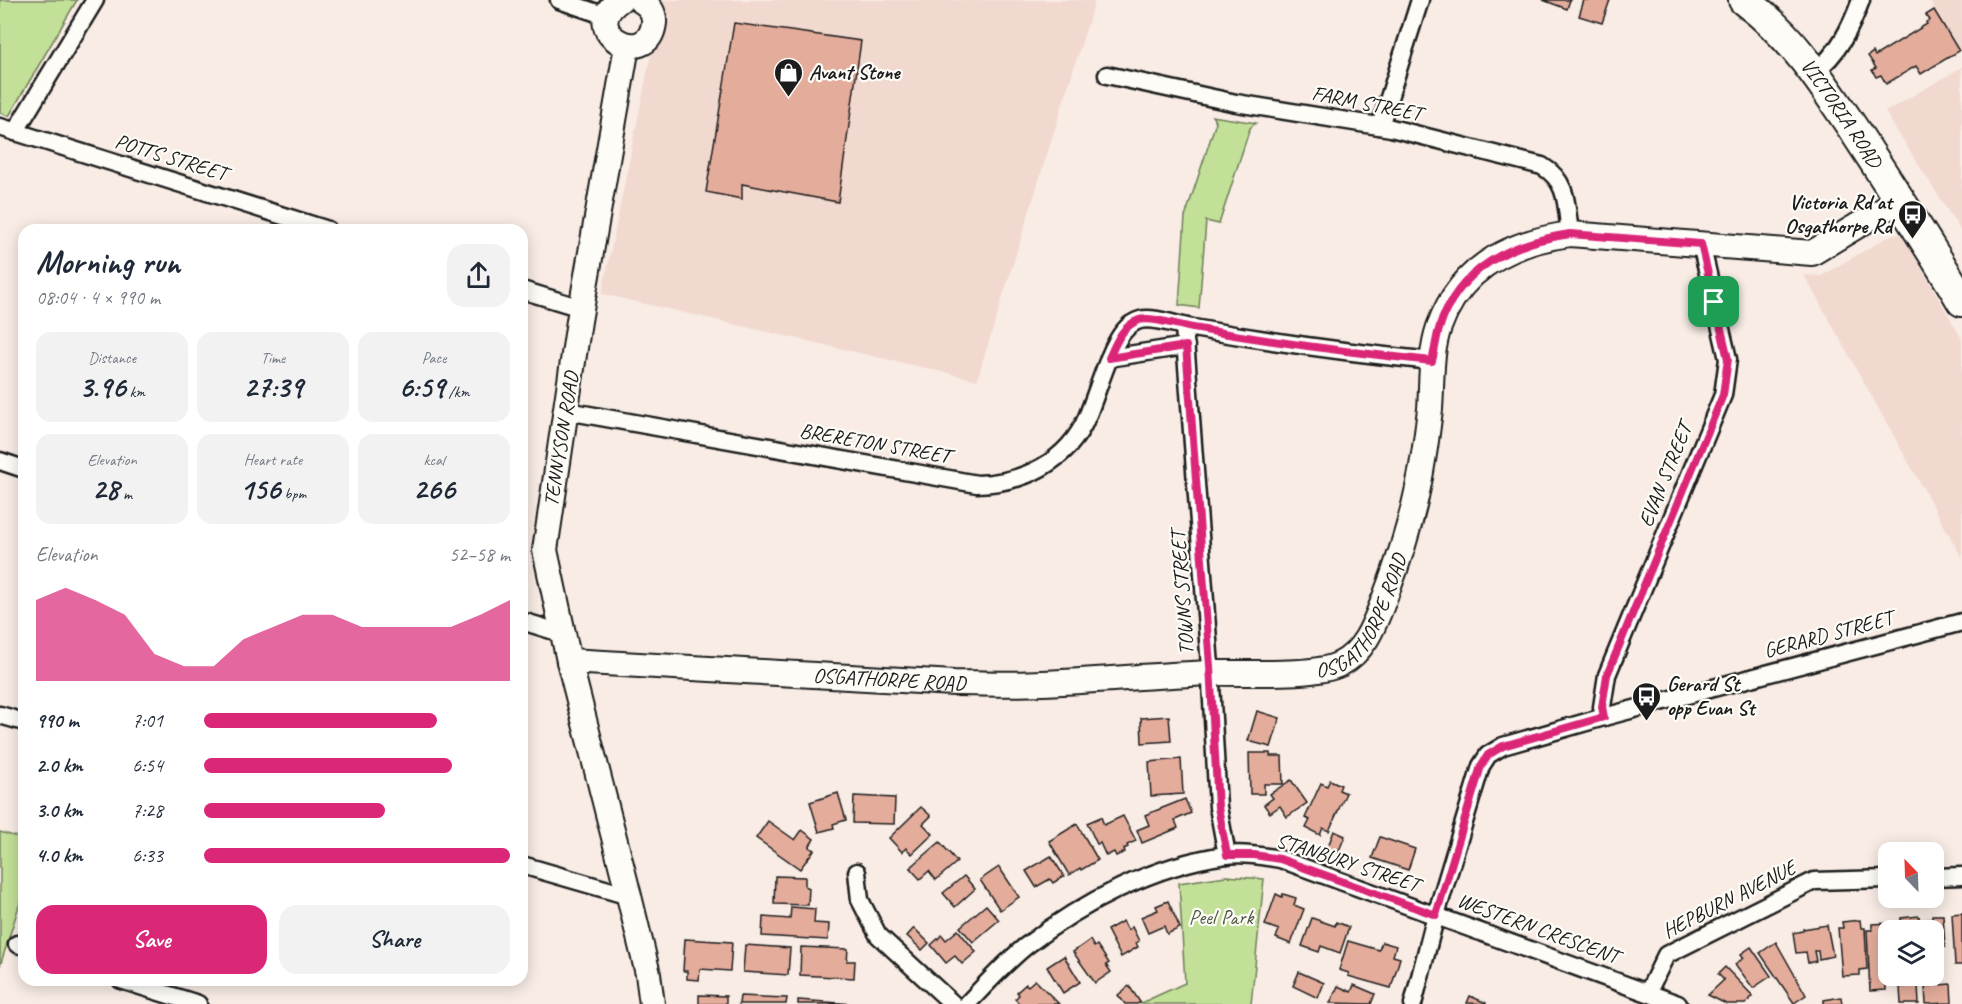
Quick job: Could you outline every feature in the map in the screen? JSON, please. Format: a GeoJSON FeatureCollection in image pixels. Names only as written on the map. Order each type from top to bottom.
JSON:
{"type":"FeatureCollection","features":[{"type":"Feature","properties":{"kind":"highway","name":"VICTORIA ROAD"},"geometry":{"type":"LineString","coordinates":[[1744,0],[1820,67],[1932,222],[1962,272]]}},
{"type":"Feature","properties":{"kind":"highway","name":"VICTORIA ROAD"},"geometry":{"type":"LineString","coordinates":[[1767,0],[1802,32],[1820,67],[1962,301]]}},
{"type":"Feature","properties":{"kind":"street"},"geometry":{"type":"LineString","coordinates":[[7,130],[95,0]]}},
{"type":"Feature","properties":{"kind":"street"},"geometry":{"type":"LineString","coordinates":[[559,0],[613,8],[607,31],[614,40],[627,46],[640,44],[648,38],[652,30],[654,20],[652,12],[646,3],[640,0]]}},
{"type":"Feature","properties":{"kind":"street"},"geometry":{"type":"LineString","coordinates":[[1380,126],[1420,0]]}},
{"type":"Feature","properties":{"kind":"street"},"geometry":{"type":"LineString","coordinates":[[1820,67],[1841,43],[1861,0]]}},
{"type":"Feature","properties":{"kind":"street","name":"TENNYSON ROAD"},"geometry":{"type":"LineString","coordinates":[[627,46],[581,308],[545,550],[569,661],[630,896],[648,974],[652,1004]]}},
{"type":"Feature","properties":{"kind":"street","name":"FARM STREET"},"geometry":{"type":"LineString","coordinates":[[1107,75],[1236,104],[1380,126],[1542,166],[1559,179],[1563,188],[1570,234]]}},
{"type":"Feature","properties":{"kind":"street","name":"POTTS STREET"},"geometry":{"type":"LineString","coordinates":[[7,130],[309,224]]}},
{"type":"Feature","properties":{"kind":"street","name":"OSGATHORPE ROAD"},"geometry":{"type":"LineString","coordinates":[[569,661],[954,683],[1040,684],[1211,673],[1316,671],[1338,665],[1354,655],[1371,632],[1395,570],[1415,497],[1428,421],[1432,361],[1439,328],[1463,285],[1476,272],[1492,259],[1509,250],[1538,239],[1570,234],[1812,253],[1900,200]]}},
{"type":"Feature","properties":{"kind":"street","name":"EVAN STREET"},"geometry":{"type":"LineString","coordinates":[[1604,717],[1602,707],[1607,675],[1723,395],[1728,359],[1701,244]]}},
{"type":"Feature","properties":{"kind":"street"},"geometry":{"type":"LineString","coordinates":[[528,292],[581,308]]}},
{"type":"Feature","properties":{"kind":"street","name":"BRERETON STREET"},"geometry":{"type":"LineString","coordinates":[[567,411],[977,484],[1007,482],[1038,470],[1058,457],[1068,447],[1086,419],[1109,358],[1124,330],[1138,320],[1148,319],[1184,327],[1432,361]]}},
{"type":"Feature","properties":{"kind":"street","name":"TOWNS STREET"},"geometry":{"type":"LineString","coordinates":[[1184,327],[1211,673],[1218,807],[1227,855]]}},
{"type":"Feature","properties":{"kind":"street"},"geometry":{"type":"LineString","coordinates":[[1109,358],[1186,346]]}},
{"type":"Feature","properties":{"kind":"street"},"geometry":{"type":"LineString","coordinates":[[0,461],[18,467]]}},
{"type":"Feature","properties":{"kind":"street","name":"GERARD STREET"},"geometry":{"type":"LineString","coordinates":[[1436,915],[1481,766],[1488,755],[1503,746],[1962,622]]}},
{"type":"Feature","properties":{"kind":"street"},"geometry":{"type":"LineString","coordinates":[[528,623],[564,634]]}},
{"type":"Feature","properties":{"kind":"street"},"geometry":{"type":"LineString","coordinates":[[0,715],[18,720]]}},
{"type":"Feature","properties":{"kind":"street","name":"STANBURY STREET"},"geometry":{"type":"LineString","coordinates":[[967,1004],[1026,946],[1071,915],[1106,895],[1156,874],[1193,862],[1227,855],[1254,855],[1280,859],[1436,915]]}},
{"type":"Feature","properties":{"kind":"street"},"geometry":{"type":"LineString","coordinates":[[528,867],[630,896]]}},
{"type":"Feature","properties":{"kind":"street"},"geometry":{"type":"LineString","coordinates":[[857,872],[860,900],[878,934],[953,1004]]}},
{"type":"Feature","properties":{"kind":"street"},"geometry":{"type":"LineString","coordinates":[[1944,877],[1962,876]]}},
{"type":"Feature","properties":{"kind":"street","name":"HEPBURN AVENUE"},"geometry":{"type":"LineString","coordinates":[[1648,992],[1666,955],[1814,881],[1878,879]]}},
{"type":"Feature","properties":{"kind":"street","name":"WESTERN CRESCENT"},"geometry":{"type":"LineString","coordinates":[[1413,1004],[1436,915],[1678,1004]]}},
{"type":"Feature","properties":{"kind":"street"},"geometry":{"type":"LineString","coordinates":[[133,986],[157,998],[198,1004]]}},
{"type":"Feature","properties":{"kind":"shaded area"},"geometry":{"type":"Polygon","coordinates":[[[662,0],[1095,0],[977,380],[602,294],[662,0]]]}},
{"type":"Feature","properties":{"kind":"shaded area"},"geometry":{"type":"Polygon","coordinates":[[[1929,0],[1962,0],[1962,54],[1929,0]]]}},
{"type":"Feature","properties":{"kind":"shaded area"},"geometry":{"type":"Polygon","coordinates":[[[1962,67],[1962,233],[1885,112],[1962,67]]]}},
{"type":"Feature","properties":{"kind":"shaded area"},"geometry":{"type":"Polygon","coordinates":[[[1893,234],[1903,236],[1962,339],[1962,558],[1804,275],[1821,276],[1893,234]]]}},
{"type":"Feature","properties":{"kind":"green space"},"geometry":{"type":"Polygon","coordinates":[[[0,0],[77,0],[9,116],[0,113],[0,0]]]}},
{"type":"Feature","properties":{"kind":"green space"},"geometry":{"type":"Polygon","coordinates":[[[1212,116],[1256,123],[1250,128],[1219,224],[1206,221],[1199,308],[1179,305],[1185,217],[1216,122],[1212,116]]]}},
{"type":"Feature","properties":{"kind":"green space"},"geometry":{"type":"Polygon","coordinates":[[[0,832],[18,837],[18,909],[0,966],[0,832]]]}},
{"type":"Feature","properties":{"kind":"green space","name":"Peel Park"},"geometry":{"type":"Polygon","coordinates":[[[1226,876],[1264,879],[1251,1004],[1139,1004],[1185,983],[1179,883],[1226,876]]]}},
{"type":"Feature","properties":{"kind":"building"},"geometry":{"type":"Polygon","coordinates":[[[1543,0],[1570,0],[1567,9],[1543,0]]]}},
{"type":"Feature","properties":{"kind":"building"},"geometry":{"type":"Polygon","coordinates":[[[1584,0],[1610,0],[1602,23],[1579,16],[1584,0]]]}},
{"type":"Feature","properties":{"kind":"building"},"geometry":{"type":"Polygon","coordinates":[[[1934,10],[1959,51],[1921,74],[1916,66],[1886,84],[1881,75],[1876,77],[1872,70],[1876,68],[1868,56],[1873,52],[1875,56],[1927,24],[1926,22],[1930,20],[1926,15],[1934,10]]]}},
{"type":"Feature","properties":{"kind":"building"},"geometry":{"type":"Polygon","coordinates":[[[734,23],[861,41],[838,202],[742,184],[742,199],[706,192],[734,23]]]}},
{"type":"Feature","properties":{"kind":"building"},"geometry":{"type":"Polygon","coordinates":[[[1257,711],[1280,718],[1271,747],[1248,741],[1257,711]]]}},
{"type":"Feature","properties":{"kind":"building"},"geometry":{"type":"Polygon","coordinates":[[[1169,716],[1171,741],[1142,743],[1141,718],[1169,716]]]}},
{"type":"Feature","properties":{"kind":"building"},"geometry":{"type":"Polygon","coordinates":[[[1249,753],[1270,753],[1270,756],[1282,756],[1283,784],[1264,784],[1264,794],[1250,794],[1249,753]]]}},
{"type":"Feature","properties":{"kind":"building"},"geometry":{"type":"Polygon","coordinates":[[[1181,759],[1183,794],[1151,796],[1149,762],[1181,759]]]}},
{"type":"Feature","properties":{"kind":"building"},"geometry":{"type":"Polygon","coordinates":[[[1291,780],[1307,803],[1287,817],[1280,806],[1270,813],[1264,805],[1273,798],[1270,794],[1291,780]]]}},
{"type":"Feature","properties":{"kind":"building"},"geometry":{"type":"Polygon","coordinates":[[[1330,780],[1341,785],[1339,790],[1346,793],[1329,831],[1323,828],[1320,835],[1306,828],[1310,820],[1305,818],[1321,783],[1327,786],[1330,780]]]}},
{"type":"Feature","properties":{"kind":"building"},"geometry":{"type":"Polygon","coordinates":[[[838,793],[846,820],[833,824],[834,828],[819,832],[810,802],[838,793]]]}},
{"type":"Feature","properties":{"kind":"building"},"geometry":{"type":"Polygon","coordinates":[[[854,796],[895,798],[894,824],[853,823],[854,796]]]}},
{"type":"Feature","properties":{"kind":"building"},"geometry":{"type":"Polygon","coordinates":[[[1185,799],[1191,813],[1175,820],[1178,828],[1142,843],[1137,830],[1149,825],[1145,815],[1185,799]]]}},
{"type":"Feature","properties":{"kind":"building"},"geometry":{"type":"Polygon","coordinates":[[[921,807],[931,816],[923,824],[933,834],[912,854],[906,848],[902,852],[889,838],[921,807]]]}},
{"type":"Feature","properties":{"kind":"building"},"geometry":{"type":"Polygon","coordinates":[[[1123,816],[1136,841],[1127,845],[1125,852],[1116,856],[1114,852],[1106,856],[1100,843],[1097,844],[1087,823],[1101,817],[1104,825],[1123,816]]]}},
{"type":"Feature","properties":{"kind":"building"},"geometry":{"type":"Polygon","coordinates":[[[768,821],[795,840],[802,830],[814,839],[809,847],[814,850],[800,869],[756,838],[768,821]]]}},
{"type":"Feature","properties":{"kind":"building"},"geometry":{"type":"Polygon","coordinates":[[[1077,824],[1098,860],[1069,875],[1049,841],[1077,824]]]}},
{"type":"Feature","properties":{"kind":"building"},"geometry":{"type":"Polygon","coordinates":[[[1334,831],[1345,836],[1338,853],[1327,849],[1334,831]]]}},
{"type":"Feature","properties":{"kind":"building"},"geometry":{"type":"Polygon","coordinates":[[[1380,837],[1415,849],[1408,870],[1372,858],[1380,837]]]}},
{"type":"Feature","properties":{"kind":"building"},"geometry":{"type":"Polygon","coordinates":[[[940,842],[957,862],[936,880],[929,871],[920,879],[910,868],[940,842]]]}},
{"type":"Feature","properties":{"kind":"building"},"geometry":{"type":"Polygon","coordinates":[[[1051,856],[1064,876],[1053,883],[1050,879],[1036,887],[1026,871],[1051,856]]]}},
{"type":"Feature","properties":{"kind":"building"},"geometry":{"type":"Polygon","coordinates":[[[999,867],[1019,897],[1000,910],[980,880],[999,867]]]}},
{"type":"Feature","properties":{"kind":"building"},"geometry":{"type":"Polygon","coordinates":[[[775,876],[805,877],[805,886],[809,888],[808,905],[774,904],[775,876]]]}},
{"type":"Feature","properties":{"kind":"building"},"geometry":{"type":"Polygon","coordinates":[[[964,876],[975,889],[955,907],[943,893],[964,876]]]}},
{"type":"Feature","properties":{"kind":"building"},"geometry":{"type":"Polygon","coordinates":[[[1276,894],[1296,898],[1294,905],[1304,909],[1291,944],[1276,938],[1279,930],[1265,925],[1276,894]]]}},
{"type":"Feature","properties":{"kind":"building"},"geometry":{"type":"Polygon","coordinates":[[[1168,901],[1180,928],[1167,934],[1164,926],[1148,933],[1141,917],[1158,910],[1156,906],[1168,901]]]}},
{"type":"Feature","properties":{"kind":"building"},"geometry":{"type":"Polygon","coordinates":[[[986,905],[999,920],[973,942],[960,927],[986,905]]]}},
{"type":"Feature","properties":{"kind":"building"},"geometry":{"type":"Polygon","coordinates":[[[791,907],[815,909],[814,923],[829,924],[828,940],[762,936],[763,917],[790,919],[791,907]]]}},
{"type":"Feature","properties":{"kind":"building"},"geometry":{"type":"Polygon","coordinates":[[[1962,913],[1962,965],[1955,965],[1952,914],[1962,913]]]}},
{"type":"Feature","properties":{"kind":"building"},"geometry":{"type":"Polygon","coordinates":[[[1932,915],[1943,915],[1943,920],[1923,920],[1932,919],[1932,915]]]}},
{"type":"Feature","properties":{"kind":"building"},"geometry":{"type":"Polygon","coordinates":[[[1919,916],[1919,920],[1901,920],[1901,918],[1919,916]]]}},
{"type":"Feature","properties":{"kind":"building"},"geometry":{"type":"Polygon","coordinates":[[[1312,918],[1335,926],[1336,922],[1349,927],[1340,953],[1321,946],[1319,952],[1302,946],[1312,918]]]}},
{"type":"Feature","properties":{"kind":"building"},"geometry":{"type":"Polygon","coordinates":[[[1860,920],[1861,928],[1865,928],[1867,969],[1860,970],[1860,975],[1842,976],[1838,928],[1843,928],[1842,922],[1860,920]]]}},
{"type":"Feature","properties":{"kind":"building"},"geometry":{"type":"Polygon","coordinates":[[[1123,921],[1128,930],[1132,927],[1139,941],[1136,943],[1138,947],[1121,957],[1107,930],[1123,921]]]}},
{"type":"Feature","properties":{"kind":"building"},"geometry":{"type":"Polygon","coordinates":[[[1872,924],[1878,924],[1878,986],[1886,986],[1886,990],[1870,991],[1867,930],[1872,930],[1872,924]]]}},
{"type":"Feature","properties":{"kind":"building"},"geometry":{"type":"Polygon","coordinates":[[[1827,925],[1833,956],[1819,959],[1818,951],[1814,951],[1816,961],[1808,963],[1806,952],[1796,953],[1793,933],[1827,925]]]}},
{"type":"Feature","properties":{"kind":"building"},"geometry":{"type":"Polygon","coordinates":[[[914,928],[929,943],[922,950],[907,936],[914,928]]]}},
{"type":"Feature","properties":{"kind":"building"},"geometry":{"type":"Polygon","coordinates":[[[958,930],[976,952],[962,964],[955,956],[946,963],[931,945],[942,935],[946,940],[958,930]]]}},
{"type":"Feature","properties":{"kind":"building"},"geometry":{"type":"Polygon","coordinates":[[[685,939],[732,942],[730,971],[700,969],[699,980],[687,979],[687,971],[683,971],[685,939]]]}},
{"type":"Feature","properties":{"kind":"building"},"geometry":{"type":"Polygon","coordinates":[[[1090,940],[1094,947],[1097,945],[1109,963],[1106,965],[1111,972],[1095,983],[1073,952],[1090,940]]]}},
{"type":"Feature","properties":{"kind":"building"},"geometry":{"type":"Polygon","coordinates":[[[1348,941],[1379,950],[1382,942],[1396,946],[1393,956],[1400,958],[1391,988],[1348,976],[1349,973],[1339,970],[1348,941]]]}},
{"type":"Feature","properties":{"kind":"building"},"geometry":{"type":"Polygon","coordinates":[[[1776,942],[1806,995],[1794,1003],[1760,953],[1776,942]]]}},
{"type":"Feature","properties":{"kind":"building"},"geometry":{"type":"Polygon","coordinates":[[[745,945],[790,948],[788,975],[743,972],[745,945]]]}},
{"type":"Feature","properties":{"kind":"building"},"geometry":{"type":"Polygon","coordinates":[[[801,947],[848,949],[847,961],[855,961],[854,978],[800,975],[801,947]]]}},
{"type":"Feature","properties":{"kind":"building"},"geometry":{"type":"Polygon","coordinates":[[[1751,947],[1771,976],[1753,988],[1735,964],[1744,958],[1741,954],[1751,947]]]}},
{"type":"Feature","properties":{"kind":"building"},"geometry":{"type":"Polygon","coordinates":[[[1064,956],[1080,982],[1063,993],[1047,967],[1064,956]]]}},
{"type":"Feature","properties":{"kind":"building"},"geometry":{"type":"Polygon","coordinates":[[[1725,967],[1753,996],[1745,1004],[1726,1004],[1708,995],[1724,980],[1718,974],[1725,967]]]}},
{"type":"Feature","properties":{"kind":"building"},"geometry":{"type":"Polygon","coordinates":[[[1299,972],[1324,983],[1318,998],[1293,986],[1299,972]]]}},
{"type":"Feature","properties":{"kind":"building"},"geometry":{"type":"Polygon","coordinates":[[[1035,980],[1059,1004],[1020,1004],[1015,999],[1019,995],[1017,992],[1035,980]]]}},
{"type":"Feature","properties":{"kind":"building"},"geometry":{"type":"Polygon","coordinates":[[[1951,984],[1952,1003],[1926,1004],[1925,986],[1951,984]]]}},
{"type":"Feature","properties":{"kind":"building"},"geometry":{"type":"Polygon","coordinates":[[[1354,985],[1375,994],[1371,1004],[1330,1003],[1338,986],[1351,992],[1354,985]]]}},
{"type":"Feature","properties":{"kind":"building"},"geometry":{"type":"Polygon","coordinates":[[[1129,986],[1140,1002],[1137,1004],[1125,1004],[1118,995],[1129,986]]]}},
{"type":"Feature","properties":{"kind":"building"},"geometry":{"type":"Polygon","coordinates":[[[1918,986],[1919,1004],[1901,1004],[1900,987],[1918,986]]]}},
{"type":"Feature","properties":{"kind":"building"},"geometry":{"type":"Polygon","coordinates":[[[699,995],[726,996],[726,1004],[699,1004],[699,995]]]}},
{"type":"Feature","properties":{"kind":"building"},"geometry":{"type":"Polygon","coordinates":[[[740,996],[787,998],[786,1004],[739,1004],[740,996]]]}},
{"type":"Feature","properties":{"kind":"building"},"geometry":{"type":"Polygon","coordinates":[[[1470,996],[1486,1003],[1467,1003],[1470,996]]]}},
{"type":"Feature","properties":{"kind":"building"},"geometry":{"type":"Polygon","coordinates":[[[1841,997],[1842,1004],[1824,1004],[1824,1000],[1841,997]]]}},
{"type":"Feature","properties":{"kind":"building"},"geometry":{"type":"Polygon","coordinates":[[[798,1000],[854,1004],[798,1004],[798,1000]]]}},
{"type":"Feature","properties":{"kind":"place","name":"Avant Stone"},"geometry":{"type":"Point","coordinates":[788,98]}},
{"type":"Feature","properties":{"kind":"place","name":"Victoria Rd at Osgathorpe Rd"},"geometry":{"type":"Point","coordinates":[1913,240]}},
{"type":"Feature","properties":{"kind":"place","name":"Gerard St opp Evan St"},"geometry":{"type":"Point","coordinates":[1646,722]}},
{"type":"Feature","properties":{"kind":"route"},"geometry":{"type":"LineString","coordinates":[[1570,234],[1701,244],[1714,302],[1728,359],[1723,395],[1607,675],[1602,707],[1604,717],[1503,746],[1488,755],[1481,766],[1436,915],[1280,859],[1254,855],[1227,855],[1218,807],[1186,346],[1109,358],[1124,330],[1138,320],[1148,319],[1192,328],[1432,361],[1439,328],[1445,314],[1463,285],[1476,272],[1492,259],[1528,242],[1570,234]]}}]}
